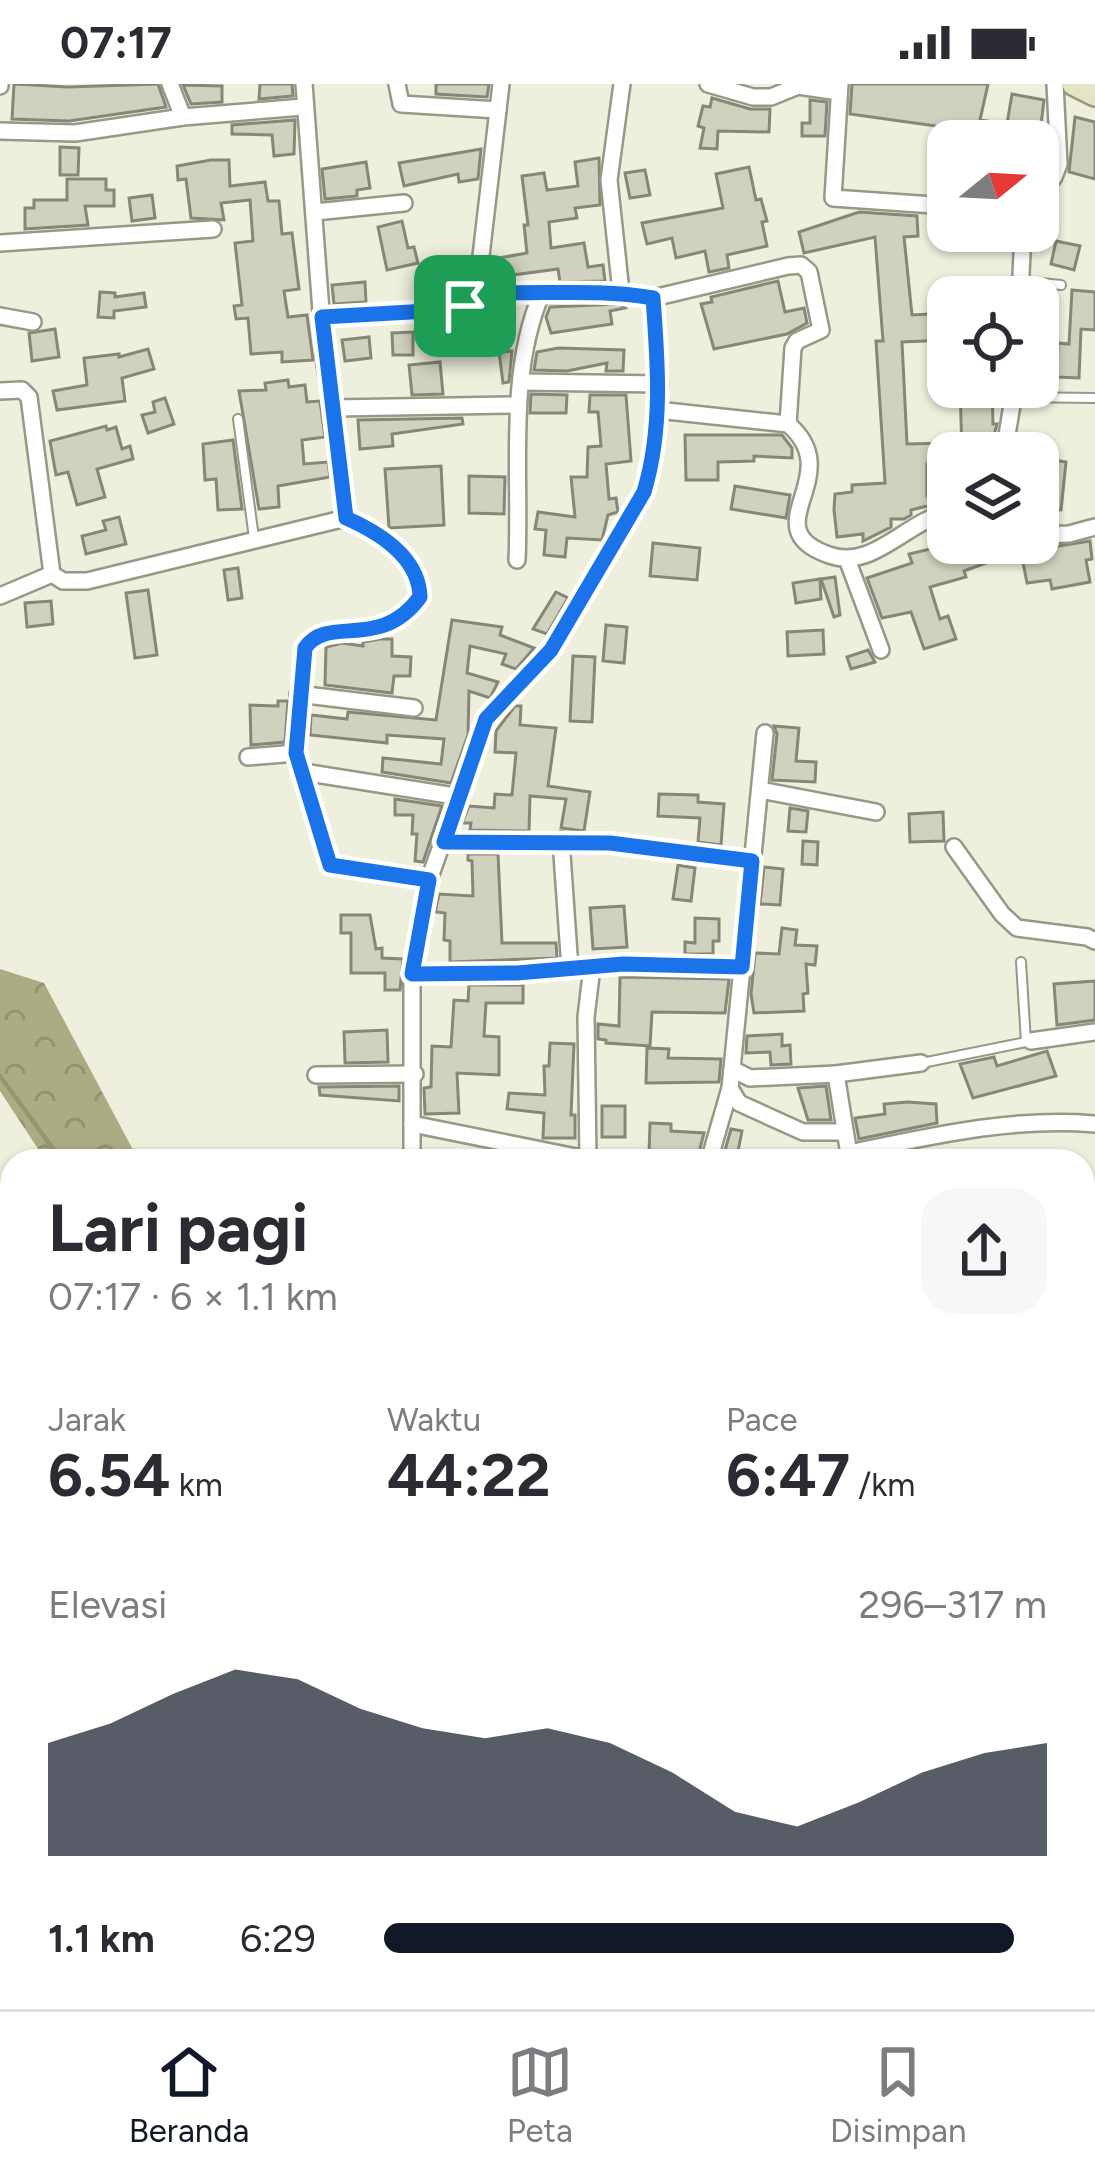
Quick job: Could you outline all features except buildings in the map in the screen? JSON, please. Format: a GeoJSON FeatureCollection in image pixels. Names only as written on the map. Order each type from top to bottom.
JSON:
{"type":"FeatureCollection","features":[{"type":"Feature","properties":{"kind":"main road"},"geometry":{"type":"LineString","coordinates":[[1073,84],[1095,95]]}},
{"type":"Feature","properties":{"kind":"street"},"geometry":{"type":"LineString","coordinates":[[170,84],[183,117]]}},
{"type":"Feature","properties":{"kind":"street"},"geometry":{"type":"LineString","coordinates":[[304,84],[322,317],[346,518]]}},
{"type":"Feature","properties":{"kind":"street"},"geometry":{"type":"LineString","coordinates":[[398,84],[400,104],[498,110]]}},
{"type":"Feature","properties":{"kind":"street"},"geometry":{"type":"LineString","coordinates":[[322,317],[446,310],[465,306],[478,292],[501,84]]}},
{"type":"Feature","properties":{"kind":"street"},"geometry":{"type":"LineString","coordinates":[[622,84],[609,180],[622,292]]}},
{"type":"Feature","properties":{"kind":"street"},"geometry":{"type":"LineString","coordinates":[[708,84],[753,98],[799,86],[839,88],[833,198],[927,205]]}},
{"type":"Feature","properties":{"kind":"street"},"geometry":{"type":"LineString","coordinates":[[1055,84],[1057,120]]}},
{"type":"Feature","properties":{"kind":"street"},"geometry":{"type":"LineString","coordinates":[[0,131],[75,133],[183,117],[303,107]]}},
{"type":"Feature","properties":{"kind":"street"},"geometry":{"type":"LineString","coordinates":[[315,212],[404,203]]}},
{"type":"Feature","properties":{"kind":"street"},"geometry":{"type":"LineString","coordinates":[[0,244],[214,229]]}},
{"type":"Feature","properties":{"kind":"street"},"geometry":{"type":"LineString","coordinates":[[478,292],[541,296],[622,292],[653,298],[801,265],[809,272],[821,330],[796,341],[793,348],[788,424]]}},
{"type":"Feature","properties":{"kind":"street"},"geometry":{"type":"LineString","coordinates":[[517,560],[517,405],[532,316],[541,296]]}},
{"type":"Feature","properties":{"kind":"street"},"geometry":{"type":"LineString","coordinates":[[412,1149],[412,974],[429,880],[486,719],[551,650],[644,492],[660,384],[653,298]]}},
{"type":"Feature","properties":{"kind":"street"},"geometry":{"type":"LineString","coordinates":[[0,316],[33,322]]}},
{"type":"Feature","properties":{"kind":"street"},"geometry":{"type":"LineString","coordinates":[[522,382],[660,384]]}},
{"type":"Feature","properties":{"kind":"street"},"geometry":{"type":"LineString","coordinates":[[0,391],[22,390],[29,397],[52,574]]}},
{"type":"Feature","properties":{"kind":"street"},"geometry":{"type":"LineString","coordinates":[[334,408],[517,405]]}},
{"type":"Feature","properties":{"kind":"street"},"geometry":{"type":"LineString","coordinates":[[657,410],[788,424],[803,437],[812,457],[808,484],[795,516],[797,528],[805,543],[829,556],[847,559],[887,545],[927,519]]}},
{"type":"Feature","properties":{"kind":"street"},"geometry":{"type":"LineString","coordinates":[[52,574],[63,581],[87,581],[346,518],[377,535],[416,571],[420,597],[405,614],[376,630],[336,631],[311,639],[301,663],[296,753],[330,865],[429,880]]}},
{"type":"Feature","properties":{"kind":"street"},"geometry":{"type":"LineString","coordinates":[[1059,534],[1095,527]]}},
{"type":"Feature","properties":{"kind":"street"},"geometry":{"type":"LineString","coordinates":[[847,559],[881,650]]}},
{"type":"Feature","properties":{"kind":"street"},"geometry":{"type":"LineString","coordinates":[[0,596],[52,574]]}},
{"type":"Feature","properties":{"kind":"street"},"geometry":{"type":"LineString","coordinates":[[298,694],[414,708]]}},
{"type":"Feature","properties":{"kind":"street"},"geometry":{"type":"LineString","coordinates":[[712,1149],[730,1088],[765,734]]}},
{"type":"Feature","properties":{"kind":"street"},"geometry":{"type":"LineString","coordinates":[[248,758],[296,753]]}},
{"type":"Feature","properties":{"kind":"street"},"geometry":{"type":"LineString","coordinates":[[303,772],[460,797]]}},
{"type":"Feature","properties":{"kind":"street"},"geometry":{"type":"LineString","coordinates":[[760,790],[876,812]]}},
{"type":"Feature","properties":{"kind":"street"},"geometry":{"type":"LineString","coordinates":[[444,842],[561,840],[752,861]]}},
{"type":"Feature","properties":{"kind":"street"},"geometry":{"type":"LineString","coordinates":[[561,840],[570,969]]}},
{"type":"Feature","properties":{"kind":"street"},"geometry":{"type":"LineString","coordinates":[[954,847],[1017,928],[1095,941]]}},
{"type":"Feature","properties":{"kind":"street"},"geometry":{"type":"LineString","coordinates":[[412,974],[623,964],[742,967]]}},
{"type":"Feature","properties":{"kind":"street"},"geometry":{"type":"LineString","coordinates":[[592,967],[586,1017],[592,1149]]}},
{"type":"Feature","properties":{"kind":"street"},"geometry":{"type":"LineString","coordinates":[[1028,1041],[1095,1032]]}},
{"type":"Feature","properties":{"kind":"street"},"geometry":{"type":"LineString","coordinates":[[732,1069],[750,1078],[921,1064]]}},
{"type":"Feature","properties":{"kind":"street"},"geometry":{"type":"LineString","coordinates":[[316,1075],[415,1074]]}},
{"type":"Feature","properties":{"kind":"street"},"geometry":{"type":"LineString","coordinates":[[836,1074],[848,1149]]}},
{"type":"Feature","properties":{"kind":"street"},"geometry":{"type":"LineString","coordinates":[[730,1088],[739,1103],[787,1126],[803,1132],[845,1132]]}},
{"type":"Feature","properties":{"kind":"street"},"geometry":{"type":"LineString","coordinates":[[880,1149],[945,1132],[1041,1120],[1095,1124]]}},
{"type":"Feature","properties":{"kind":"street"},"geometry":{"type":"LineString","coordinates":[[412,1124],[537,1149]]}},
{"type":"Feature","properties":{"kind":"lane"},"geometry":{"type":"LineString","coordinates":[[1059,395],[1095,398]]}},
{"type":"Feature","properties":{"kind":"lane"},"geometry":{"type":"LineString","coordinates":[[238,419],[254,539]]}},
{"type":"Feature","properties":{"kind":"lane"},"geometry":{"type":"LineString","coordinates":[[921,1064],[1028,1041],[1021,962]]}},
{"type":"Feature","properties":{"kind":"green space"},"geometry":{"type":"Polygon","coordinates":[[[0,969],[44,983],[133,1149],[38,1149],[0,1091],[0,969]]]}},
{"type":"Feature","properties":{"kind":"waterway"},"geometry":{"type":"LineString","coordinates":[[0,1076],[53,1149]]}},
{"type":"Feature","properties":{"kind":"route"},"geometry":{"type":"LineString","coordinates":[[478,292],[541,296],[622,292],[653,298],[660,389],[644,492],[551,650],[486,719],[444,842],[610,843],[752,861],[742,967],[623,964],[517,973],[412,974],[429,880],[330,865],[296,753],[305,648],[322,633],[363,633],[405,614],[420,597],[420,583],[407,560],[364,526],[346,518],[322,317],[465,306],[478,292]]}}]}
